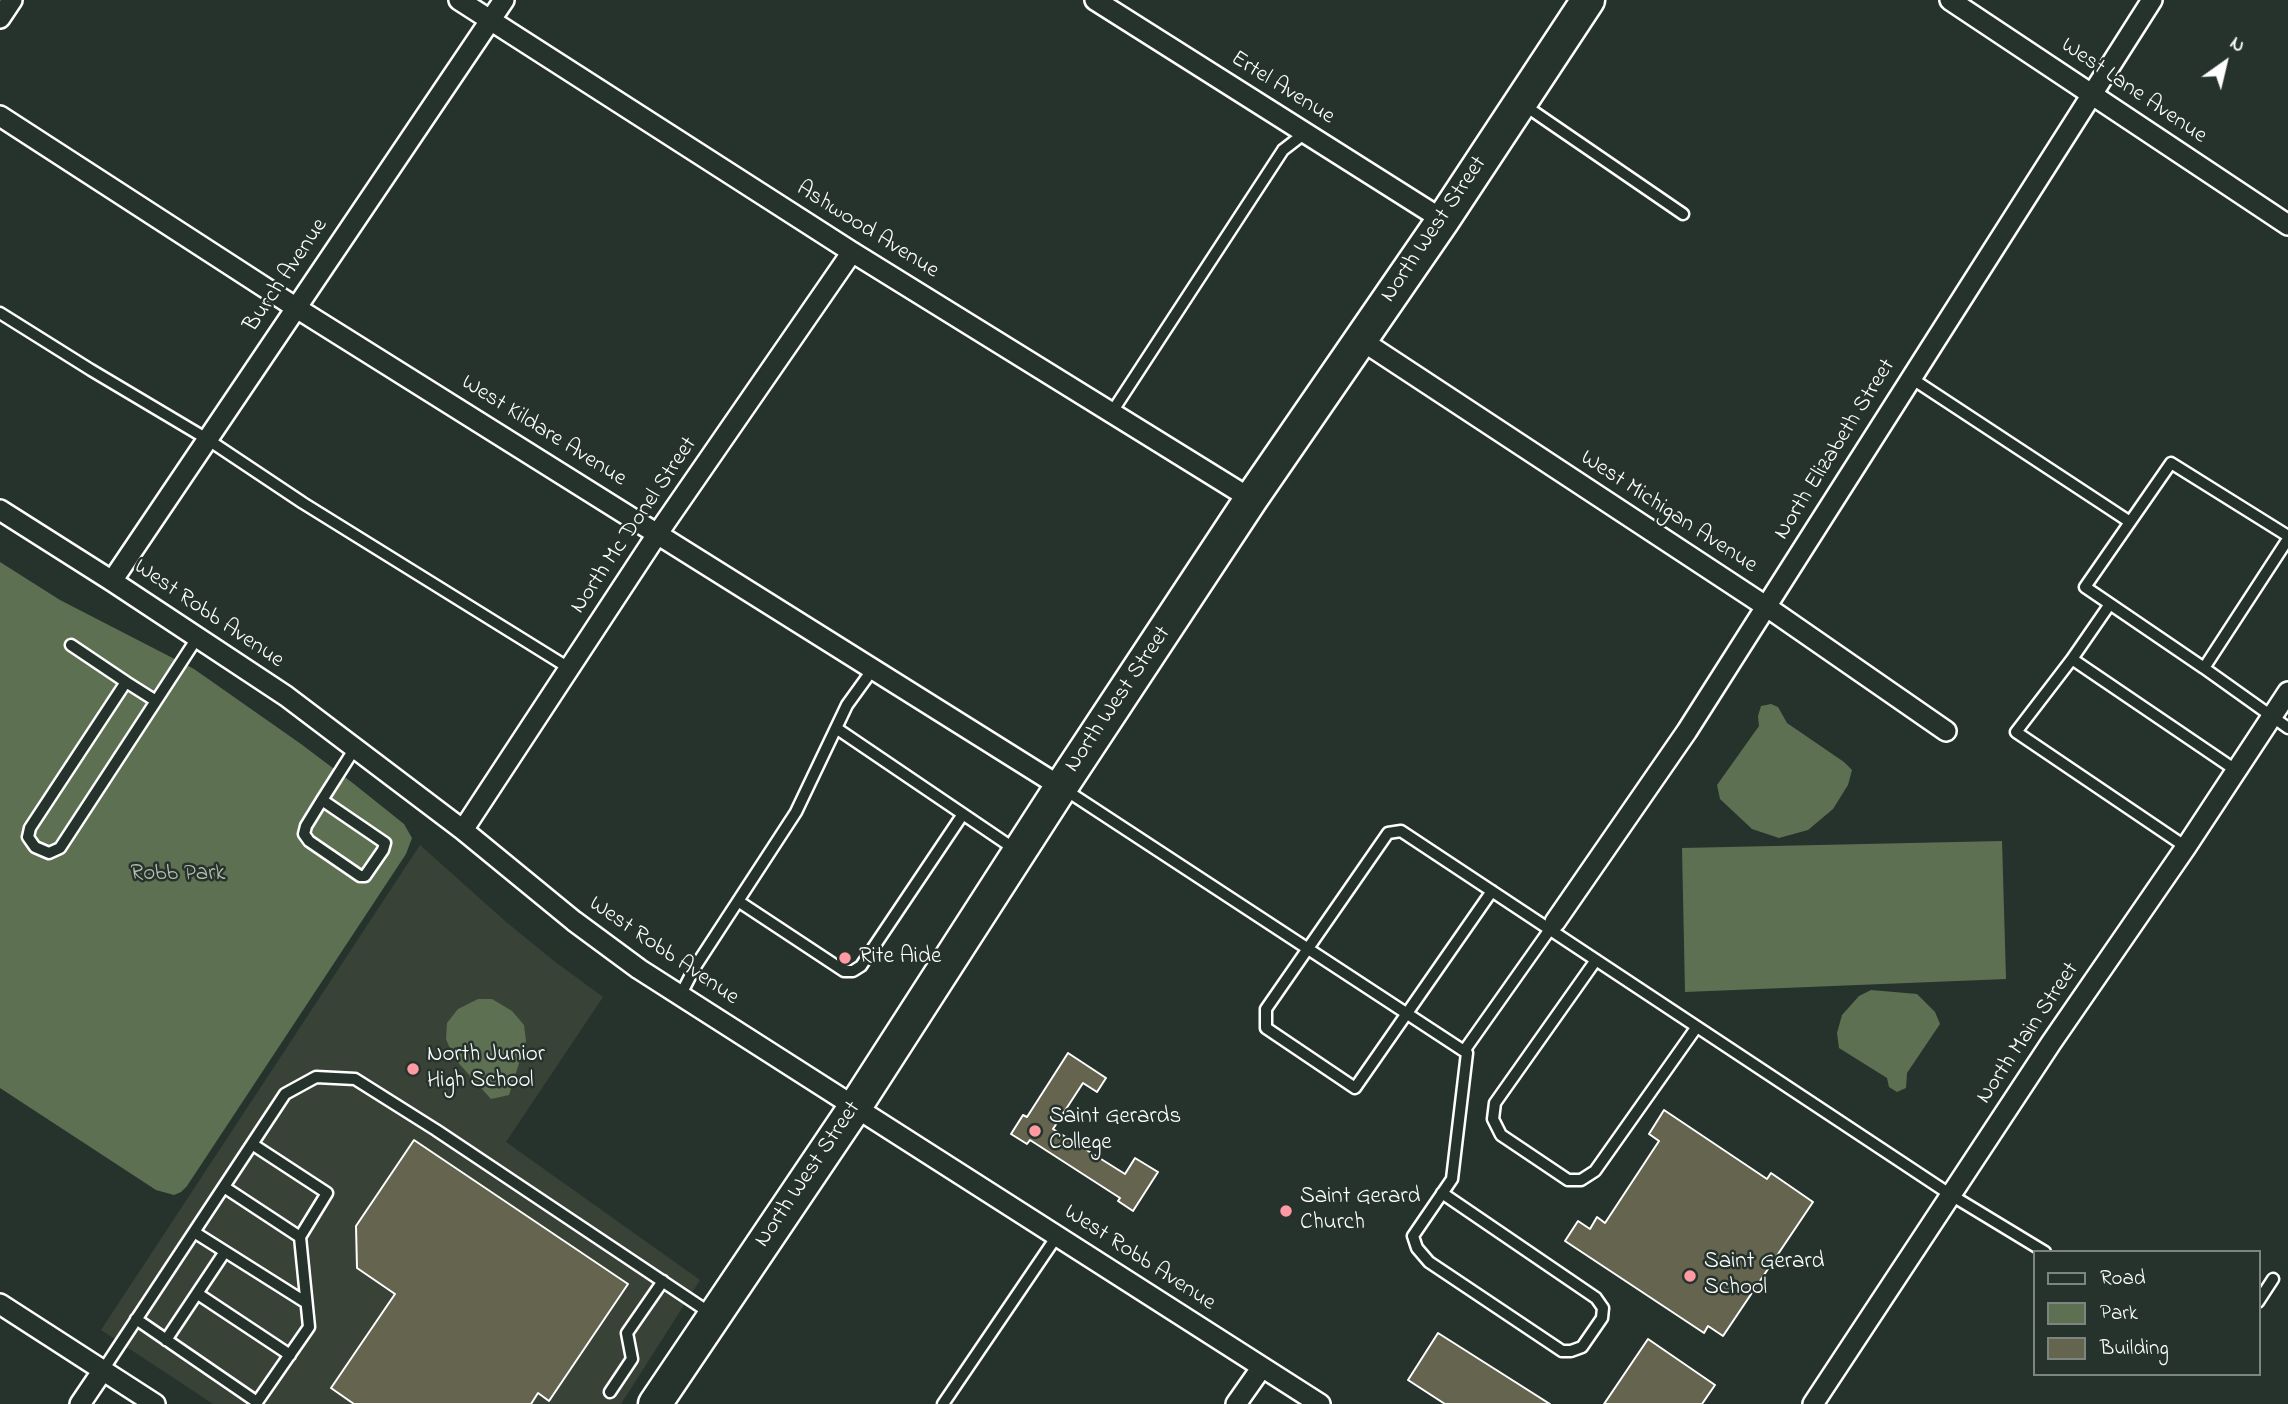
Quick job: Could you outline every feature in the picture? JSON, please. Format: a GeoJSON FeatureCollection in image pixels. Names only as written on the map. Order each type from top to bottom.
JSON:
{"type":"FeatureCollection","features":[{"type":"Feature","properties":{"kind":"main road","name":"North West Street"},"geometry":{"type":"LineString","coordinates":[[655,1404],[855,1107],[1251,499],[1443,220],[1588,0]]}},
{"type":"Feature","properties":{"kind":"street"},"geometry":{"type":"LineString","coordinates":[[0,18],[12,0]]}},
{"type":"Feature","properties":{"kind":"street","name":"Ashwood Avenue"},"geometry":{"type":"LineString","coordinates":[[459,0],[852,252],[1251,499]]}},
{"type":"Feature","properties":{"kind":"street","name":"Burch Avenue"},"geometry":{"type":"LineString","coordinates":[[112,581],[504,0]]}},
{"type":"Feature","properties":{"kind":"street","name":"Ertel Avenue"},"geometry":{"type":"LineString","coordinates":[[1095,0],[1443,220]]}},
{"type":"Feature","properties":{"kind":"street","name":"West Lane Avenue"},"geometry":{"type":"LineString","coordinates":[[1950,0],[2288,225]]}},
{"type":"Feature","properties":{"kind":"street","name":"North Elizabeth Street"},"geometry":{"type":"LineString","coordinates":[[1553,926],[1687,731],[2152,0]]}},
{"type":"Feature","properties":{"kind":"street","name":"West Kildare Avenue"},"geometry":{"type":"LineString","coordinates":[[0,116],[295,307],[1061,787]]}},
{"type":"Feature","properties":{"kind":"street","name":"North Mc Donel Street"},"geometry":{"type":"LineString","coordinates":[[463,830],[659,533],[852,252]]}},
{"type":"Feature","properties":{"kind":"street","name":"West Michigan Avenue"},"geometry":{"type":"LineString","coordinates":[[1360,340],[1767,607],[1945,732]]}},
{"type":"Feature","properties":{"kind":"street","name":"West Robb Avenue"},"geometry":{"type":"LineString","coordinates":[[0,510],[286,696],[463,830],[607,947],[1320,1404]]}},
{"type":"Feature","properties":{"kind":"street","name":"North Main Street"},"geometry":{"type":"LineString","coordinates":[[1813,1404],[2051,1043],[2237,771],[2280,722],[2288,692]]}},
{"type":"Feature","properties":{"kind":"street"},"geometry":{"type":"LineString","coordinates":[[0,1304],[155,1404]]}},
{"type":"Feature","properties":{"kind":"street"},"geometry":{"type":"LineString","coordinates":[[1236,1404],[1262,1367]]}},
{"type":"Feature","properties":{"kind":"street"},"geometry":{"type":"LineString","coordinates":[[80,1404],[103,1370]]}},
{"type":"Feature","properties":{"kind":"lane"},"geometry":{"type":"LineString","coordinates":[[1520,103],[1683,214]]}},
{"type":"Feature","properties":{"kind":"lane"},"geometry":{"type":"LineString","coordinates":[[1112,412],[1283,150],[1305,133]]}},
{"type":"Feature","properties":{"kind":"lane"},"geometry":{"type":"LineString","coordinates":[[0,313],[207,439],[326,517],[569,668]]}},
{"type":"Feature","properties":{"kind":"lane"},"geometry":{"type":"LineString","coordinates":[[1910,377],[2130,522]]}},
{"type":"Feature","properties":{"kind":"lane"},"geometry":{"type":"LineString","coordinates":[[2204,668],[2288,538],[2171,463],[2085,587],[2280,722]]}},
{"type":"Feature","properties":{"kind":"lane"},"geometry":{"type":"LineString","coordinates":[[2110,604],[2016,732],[2186,847]]}},
{"type":"Feature","properties":{"kind":"lane"},"geometry":{"type":"LineString","coordinates":[[126,682],[30,828],[30,842],[41,851],[52,853],[60,848],[197,638]]}},
{"type":"Feature","properties":{"kind":"lane"},"geometry":{"type":"LineString","coordinates":[[71,645],[156,701]]}},
{"type":"Feature","properties":{"kind":"lane"},"geometry":{"type":"LineString","coordinates":[[2072,659],[2237,771]]}},
{"type":"Feature","properties":{"kind":"lane"},"geometry":{"type":"LineString","coordinates":[[680,996],[695,967],[796,812],[847,705],[874,668]]}},
{"type":"Feature","properties":{"kind":"lane"},"geometry":{"type":"LineString","coordinates":[[836,728],[1019,852]]}},
{"type":"Feature","properties":{"kind":"lane"},"geometry":{"type":"LineString","coordinates":[[322,800],[385,843],[365,876],[360,876],[305,838],[306,826],[322,800],[355,748]]}},
{"type":"Feature","properties":{"kind":"lane"},"geometry":{"type":"LineString","coordinates":[[1061,787],[1467,1054],[1452,1179],[1413,1236],[1417,1248],[1429,1262],[1562,1351],[1571,1352],[1582,1348],[1602,1318],[1603,1308],[1596,1298],[1443,1193]]}},
{"type":"Feature","properties":{"kind":"lane"},"geometry":{"type":"LineString","coordinates":[[738,901],[844,971],[853,971],[861,965],[963,814]]}},
{"type":"Feature","properties":{"kind":"lane"},"geometry":{"type":"LineString","coordinates":[[1492,891],[1355,1088],[1266,1028],[1266,1009],[1388,833],[1401,831],[1492,891],[1553,926],[1596,960],[1696,1028],[1951,1195],[2042,1250]]}},
{"type":"Feature","properties":{"kind":"lane"},"geometry":{"type":"LineString","coordinates":[[1464,1051],[1553,926]]}},
{"type":"Feature","properties":{"kind":"lane"},"geometry":{"type":"LineString","coordinates":[[1596,960],[1495,1103],[1493,1119],[1501,1135],[1568,1180],[1581,1180],[1595,1171],[1696,1028]]}},
{"type":"Feature","properties":{"kind":"lane"},"geometry":{"type":"LineString","coordinates":[[103,1370],[285,1094],[316,1077],[355,1079],[715,1316]]}},
{"type":"Feature","properties":{"kind":"lane"},"geometry":{"type":"LineString","coordinates":[[136,1319],[257,1402],[309,1327],[300,1237],[327,1194],[252,1144]]}},
{"type":"Feature","properties":{"kind":"lane"},"geometry":{"type":"LineString","coordinates":[[224,1187],[300,1237]]}},
{"type":"Feature","properties":{"kind":"lane"},"geometry":{"type":"LineString","coordinates":[[194,1232],[305,1302]]}},
{"type":"Feature","properties":{"kind":"lane"},"geometry":{"type":"LineString","coordinates":[[943,1404],[1056,1236]]}},
{"type":"Feature","properties":{"kind":"lane"},"geometry":{"type":"LineString","coordinates":[[166,1340],[224,1253]]}},
{"type":"Feature","properties":{"kind":"lane"},"geometry":{"type":"LineString","coordinates":[[2260,1299],[2273,1279]]}},
{"type":"Feature","properties":{"kind":"lane"},"geometry":{"type":"LineString","coordinates":[[610,1392],[632,1359],[627,1333],[663,1280]]}},
{"type":"Feature","properties":{"kind":"lane"},"geometry":{"type":"LineString","coordinates":[[198,1294],[290,1355]]}},
{"type":"Feature","properties":{"kind":"shaded area","name":"North Junior High School"},"geometry":{"type":"Polygon","coordinates":[[[420,845],[505,921],[603,997],[506,1142],[700,1280],[621,1404],[213,1404],[101,1330],[420,845]]]}},
{"type":"Feature","properties":{"kind":"green space","name":"Robb Park"},"geometry":{"type":"Polygon","coordinates":[[[0,562],[60,600],[194,669],[354,784],[404,824],[412,838],[406,854],[187,1186],[174,1195],[156,1190],[0,1088],[0,562]]]}},
{"type":"Feature","properties":{"kind":"green space"},"geometry":{"type":"Polygon","coordinates":[[[1771,704],[1778,707],[1787,723],[1852,770],[1848,785],[1833,809],[1808,830],[1779,838],[1752,829],[1720,799],[1717,785],[1759,726],[1761,706],[1771,704]]]}},
{"type":"Feature","properties":{"kind":"green space"},"geometry":{"type":"Polygon","coordinates":[[[2002,841],[2006,979],[1685,992],[1682,848],[2002,841]]]}},
{"type":"Feature","properties":{"kind":"green space"},"geometry":{"type":"Polygon","coordinates":[[[1871,990],[1917,994],[1935,1012],[1940,1024],[1907,1073],[1906,1088],[1897,1092],[1889,1087],[1887,1078],[1839,1048],[1837,1033],[1842,1015],[1859,996],[1871,990]]]}},
{"type":"Feature","properties":{"kind":"green space"},"geometry":{"type":"Polygon","coordinates":[[[478,999],[492,999],[512,1011],[524,1025],[526,1041],[509,1095],[491,1099],[454,1058],[446,1039],[447,1023],[458,1009],[478,999]]]}},
{"type":"Feature","properties":{"kind":"building","name":"Saint Gerards College"},"geometry":{"type":"Polygon","coordinates":[[[1068,1053],[1106,1078],[1097,1092],[1083,1083],[1053,1129],[1125,1174],[1135,1158],[1158,1172],[1133,1211],[1118,1201],[1120,1198],[1030,1140],[1027,1144],[1011,1134],[1023,1115],[1027,1117],[1068,1053]]]}},
{"type":"Feature","properties":{"kind":"building","name":"Saint Gerard School"},"geometry":{"type":"Polygon","coordinates":[[[1664,1110],[1767,1179],[1771,1173],[1813,1202],[1723,1336],[1708,1326],[1704,1333],[1565,1241],[1578,1221],[1590,1229],[1597,1217],[1605,1223],[1659,1141],[1649,1134],[1664,1110]]]}},
{"type":"Feature","properties":{"kind":"building"},"geometry":{"type":"Polygon","coordinates":[[[414,1140],[628,1284],[549,1401],[538,1393],[531,1404],[354,1404],[331,1388],[395,1294],[357,1268],[356,1226],[414,1140]]]}},
{"type":"Feature","properties":{"kind":"building"},"geometry":{"type":"Polygon","coordinates":[[[1438,1333],[1550,1404],[1445,1404],[1408,1380],[1438,1333]]]}},
{"type":"Feature","properties":{"kind":"building"},"geometry":{"type":"Polygon","coordinates":[[[1648,1339],[1715,1385],[1702,1404],[1604,1404],[1648,1339]]]}},
{"type":"Feature","properties":{"kind":"place","name":"Rite Aide"},"geometry":{"type":"Point","coordinates":[845,958]}},
{"type":"Feature","properties":{"kind":"place","name":"North Junior High School"},"geometry":{"type":"Point","coordinates":[413,1069]}},
{"type":"Feature","properties":{"kind":"place","name":"Saint Gerards College"},"geometry":{"type":"Point","coordinates":[1035,1131]}},
{"type":"Feature","properties":{"kind":"place","name":"Saint Gerard Church"},"geometry":{"type":"Point","coordinates":[1286,1211]}},
{"type":"Feature","properties":{"kind":"place","name":"Saint Gerard School"},"geometry":{"type":"Point","coordinates":[1690,1276]}}]}
